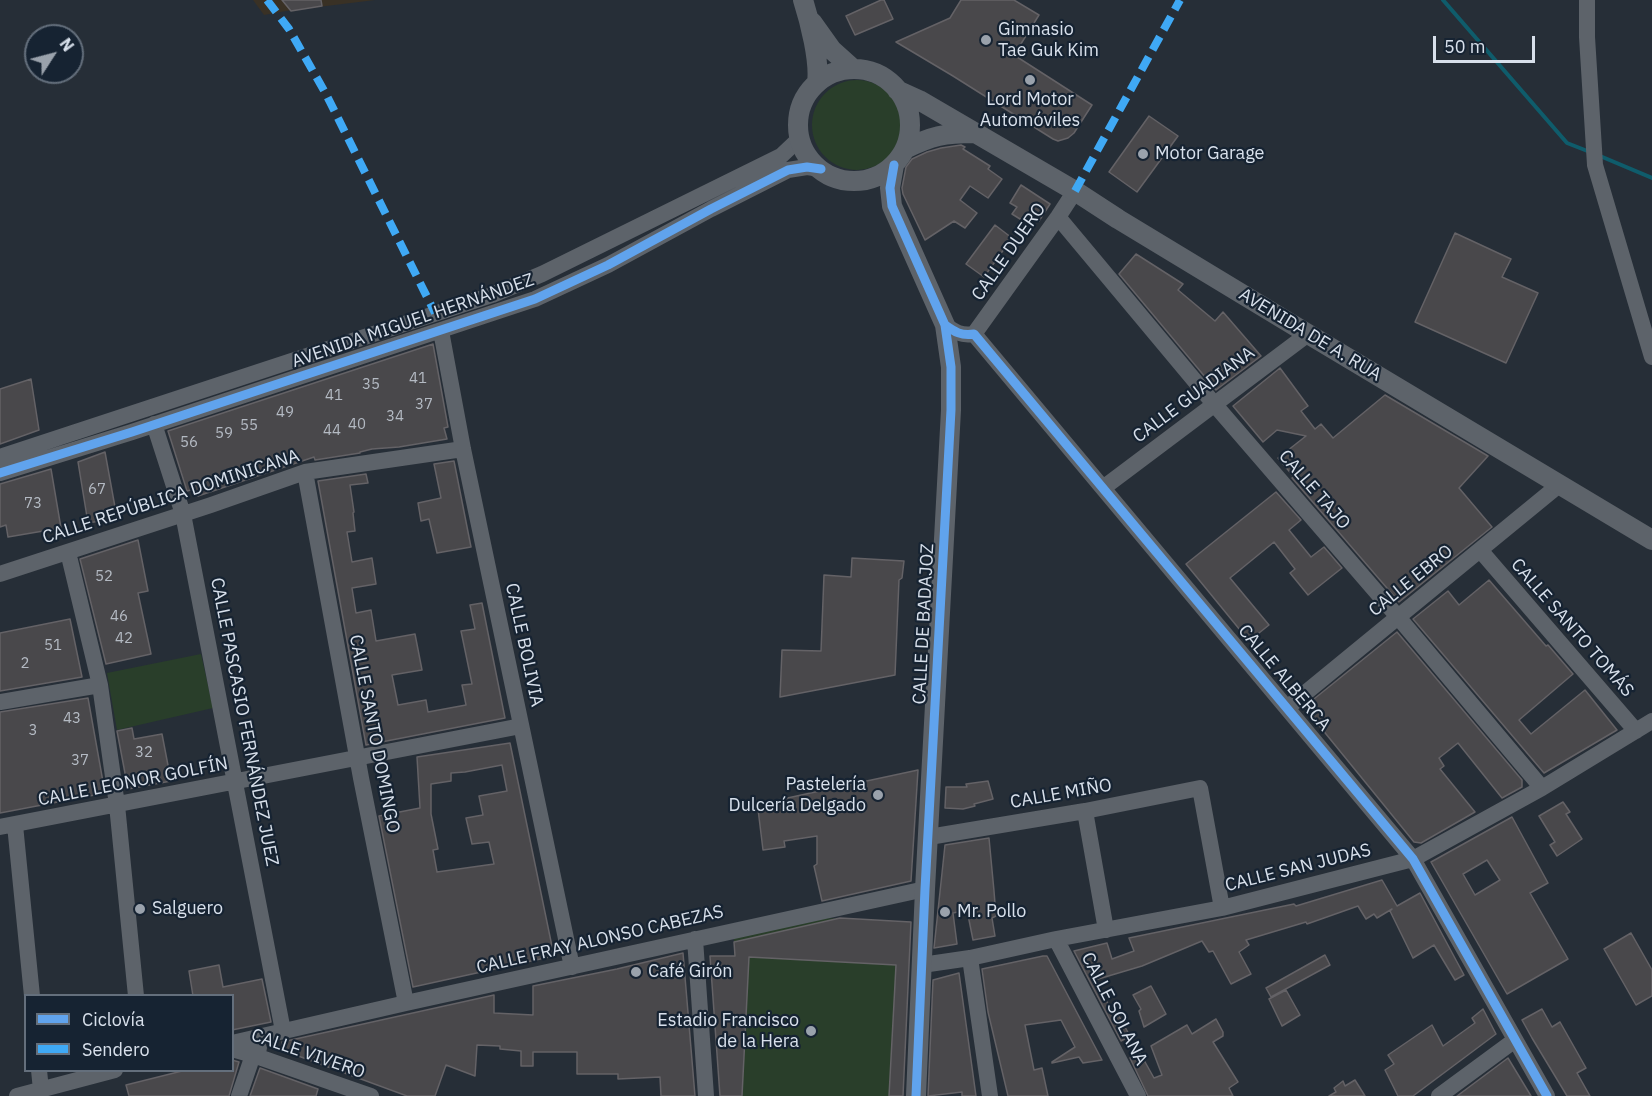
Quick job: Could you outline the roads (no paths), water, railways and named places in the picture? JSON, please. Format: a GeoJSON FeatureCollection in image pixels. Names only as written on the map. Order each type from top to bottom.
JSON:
{"type":"FeatureCollection","features":[{"type":"Feature","properties":{"kind":"street"},"geometry":{"type":"LineString","coordinates":[[1587,0],[1594,165],[1652,357]]}},
{"type":"Feature","properties":{"kind":"street"},"geometry":{"type":"LineString","coordinates":[[806,9],[832,50],[852,68]]}},
{"type":"Feature","properties":{"kind":"street"},"geometry":{"type":"LineString","coordinates":[[806,9],[817,63],[817,83]]}},
{"type":"Feature","properties":{"kind":"street"},"geometry":{"type":"LineString","coordinates":[[852,68],[885,78],[897,90],[908,109],[910,128],[905,149],[894,165],[881,175],[862,181],[843,180],[826,174],[803,152],[798,131],[800,113],[806,96],[817,83],[832,74],[852,68]]}},
{"type":"Feature","properties":{"kind":"street","name":"AVENIDA DE A. RUA"},"geometry":{"type":"LineString","coordinates":[[897,90],[919,100],[1075,191],[1650,540]]}},
{"type":"Feature","properties":{"kind":"street"},"geometry":{"type":"LineString","coordinates":[[905,149],[924,140],[948,133],[974,133]]}},
{"type":"Feature","properties":{"kind":"street","name":"AVENIDA MIGUEL HERNÁNDEZ"},"geometry":{"type":"LineString","coordinates":[[0,457],[492,295],[542,274],[782,156],[800,138]]}},
{"type":"Feature","properties":{"kind":"street","name":"CALLE DE BADAJOZ"},"geometry":{"type":"LineString","coordinates":[[894,165],[890,188],[892,206],[945,325],[951,367],[951,410],[916,1096]]}},
{"type":"Feature","properties":{"kind":"street","name":"AVENIDA MIGUEL HERNÁNDEZ"},"geometry":{"type":"LineString","coordinates":[[0,473],[535,299],[608,265],[788,170],[807,167],[821,170]]}},
{"type":"Feature","properties":{"kind":"street","name":"CALLE DE BADAJOZ"},"geometry":{"type":"LineString","coordinates":[[862,181],[892,206]]}},
{"type":"Feature","properties":{"kind":"street","name":"CALLE DUERO"},"geometry":{"type":"LineString","coordinates":[[974,334],[1075,191]]}},
{"type":"Feature","properties":{"kind":"street","name":"CALLE TAJO"},"geometry":{"type":"LineString","coordinates":[[1058,217],[1542,788]]}},
{"type":"Feature","properties":{"kind":"street"},"geometry":{"type":"LineString","coordinates":[[945,325],[957,333],[974,334]]}},
{"type":"Feature","properties":{"kind":"street","name":"CALLE BOLIVIA"},"geometry":{"type":"LineString","coordinates":[[441,331],[463,449],[572,967]]}},
{"type":"Feature","properties":{"kind":"street","name":"CALLE ALBERCA"},"geometry":{"type":"LineString","coordinates":[[974,334],[1413,859],[1547,1096]]}},
{"type":"Feature","properties":{"kind":"street","name":"CALLE GUADIANA"},"geometry":{"type":"LineString","coordinates":[[1102,488],[1308,334]]}},
{"type":"Feature","properties":{"kind":"street","name":"CALLE PASCASIO FERNÁNDEZ JUEZ"},"geometry":{"type":"LineString","coordinates":[[154,424],[183,514],[235,782],[277,1035]]}},
{"type":"Feature","properties":{"kind":"street","name":"CALLE REPÚBLICA DOMINICANA"},"geometry":{"type":"LineString","coordinates":[[0,574],[305,472],[463,449]]}},
{"type":"Feature","properties":{"kind":"street","name":"CALLE SANTO DOMINGO"},"geometry":{"type":"LineString","coordinates":[[305,472],[406,1003]]}},
{"type":"Feature","properties":{"kind":"street","name":"CALLE EBRO"},"geometry":{"type":"LineString","coordinates":[[1287,708],[1559,484]]}},
{"type":"Feature","properties":{"kind":"street","name":"CALLE SANTO TOMÁS"},"geometry":{"type":"LineString","coordinates":[[1480,550],[1636,731]]}},
{"type":"Feature","properties":{"kind":"street"},"geometry":{"type":"LineString","coordinates":[[68,552],[100,685],[117,805],[136,994]]}},
{"type":"Feature","properties":{"kind":"street"},"geometry":{"type":"LineString","coordinates":[[0,702],[100,685]]}},
{"type":"Feature","properties":{"kind":"street","name":"CALLE SAN JUDAS"},"geometry":{"type":"LineString","coordinates":[[922,965],[970,958],[1056,939],[1222,908],[1413,859],[1542,788],[1652,721]]}},
{"type":"Feature","properties":{"kind":"street","name":"CALLE LEONOR GOLFÍN"},"geometry":{"type":"LineString","coordinates":[[8,826],[521,726]]}},
{"type":"Feature","properties":{"kind":"street","name":"CALLE MIÑO"},"geometry":{"type":"LineString","coordinates":[[929,837],[1085,811],[1200,788],[1222,908]]}},
{"type":"Feature","properties":{"kind":"street"},"geometry":{"type":"LineString","coordinates":[[1085,811],[1106,930]]}},
{"type":"Feature","properties":{"kind":"street"},"geometry":{"type":"LineString","coordinates":[[8,826],[32,994]]}},
{"type":"Feature","properties":{"kind":"street","name":"CALLE FRAY ALONSO CABEZAS"},"geometry":{"type":"LineString","coordinates":[[234,1043],[277,1035],[406,1003],[925,889]]}},
{"type":"Feature","properties":{"kind":"street"},"geometry":{"type":"LineString","coordinates":[[695,939],[706,1096]]}},
{"type":"Feature","properties":{"kind":"street","name":"CALLE SOLANA"},"geometry":{"type":"LineString","coordinates":[[1056,939],[1138,1096]]}},
{"type":"Feature","properties":{"kind":"street"},"geometry":{"type":"LineString","coordinates":[[970,958],[991,1094]]}},
{"type":"Feature","properties":{"kind":"street"},"geometry":{"type":"LineString","coordinates":[[277,1035],[272,1052],[280,1065]]}},
{"type":"Feature","properties":{"kind":"street","name":"CALLE FRAY ALONSO CABEZAS"},"geometry":{"type":"LineString","coordinates":[[253,1055],[277,1035]]}},
{"type":"Feature","properties":{"kind":"street"},"geometry":{"type":"LineString","coordinates":[[1439,1096],[1515,1040]]}},
{"type":"Feature","properties":{"kind":"street","name":"CALLE VIVERO"},"geometry":{"type":"LineString","coordinates":[[234,1050],[371,1096]]}},
{"type":"Feature","properties":{"kind":"street"},"geometry":{"type":"LineString","coordinates":[[239,1096],[253,1055]]}},
{"type":"Feature","properties":{"kind":"street"},"geometry":{"type":"LineString","coordinates":[[39,1072],[41,1090]]}},
{"type":"Feature","properties":{"kind":"street"},"geometry":{"type":"LineString","coordinates":[[17,1096],[111,1072]]}},
{"type":"Feature","properties":{"kind":"waterway"},"geometry":{"type":"LineString","coordinates":[[1443,0],[1567,143],[1590,152]]}},
{"type":"Feature","properties":{"kind":"waterway"},"geometry":{"type":"LineString","coordinates":[[1600,156],[1652,178]]}},
{"type":"Feature","properties":{"kind":"place","name":"Gimnasio Tae Guk Kim"},"geometry":{"type":"Point","coordinates":[986,40]}},
{"type":"Feature","properties":{"kind":"place","name":"Lord Motor Automóviles"},"geometry":{"type":"Point","coordinates":[1030,80]}},
{"type":"Feature","properties":{"kind":"place","name":"Motor Garage"},"geometry":{"type":"Point","coordinates":[1143,154]}},
{"type":"Feature","properties":{"kind":"place","name":"Pastelería Dulcería Delgado"},"geometry":{"type":"Point","coordinates":[878,795]}},
{"type":"Feature","properties":{"kind":"place","name":"Salguero"},"geometry":{"type":"Point","coordinates":[140,909]}},
{"type":"Feature","properties":{"kind":"place","name":"Mr. Pollo"},"geometry":{"type":"Point","coordinates":[945,912]}},
{"type":"Feature","properties":{"kind":"place","name":"Café Girón"},"geometry":{"type":"Point","coordinates":[636,972]}},
{"type":"Feature","properties":{"kind":"place","name":"Estadio Francisco de la Hera"},"geometry":{"type":"Point","coordinates":[811,1031]}}]}
